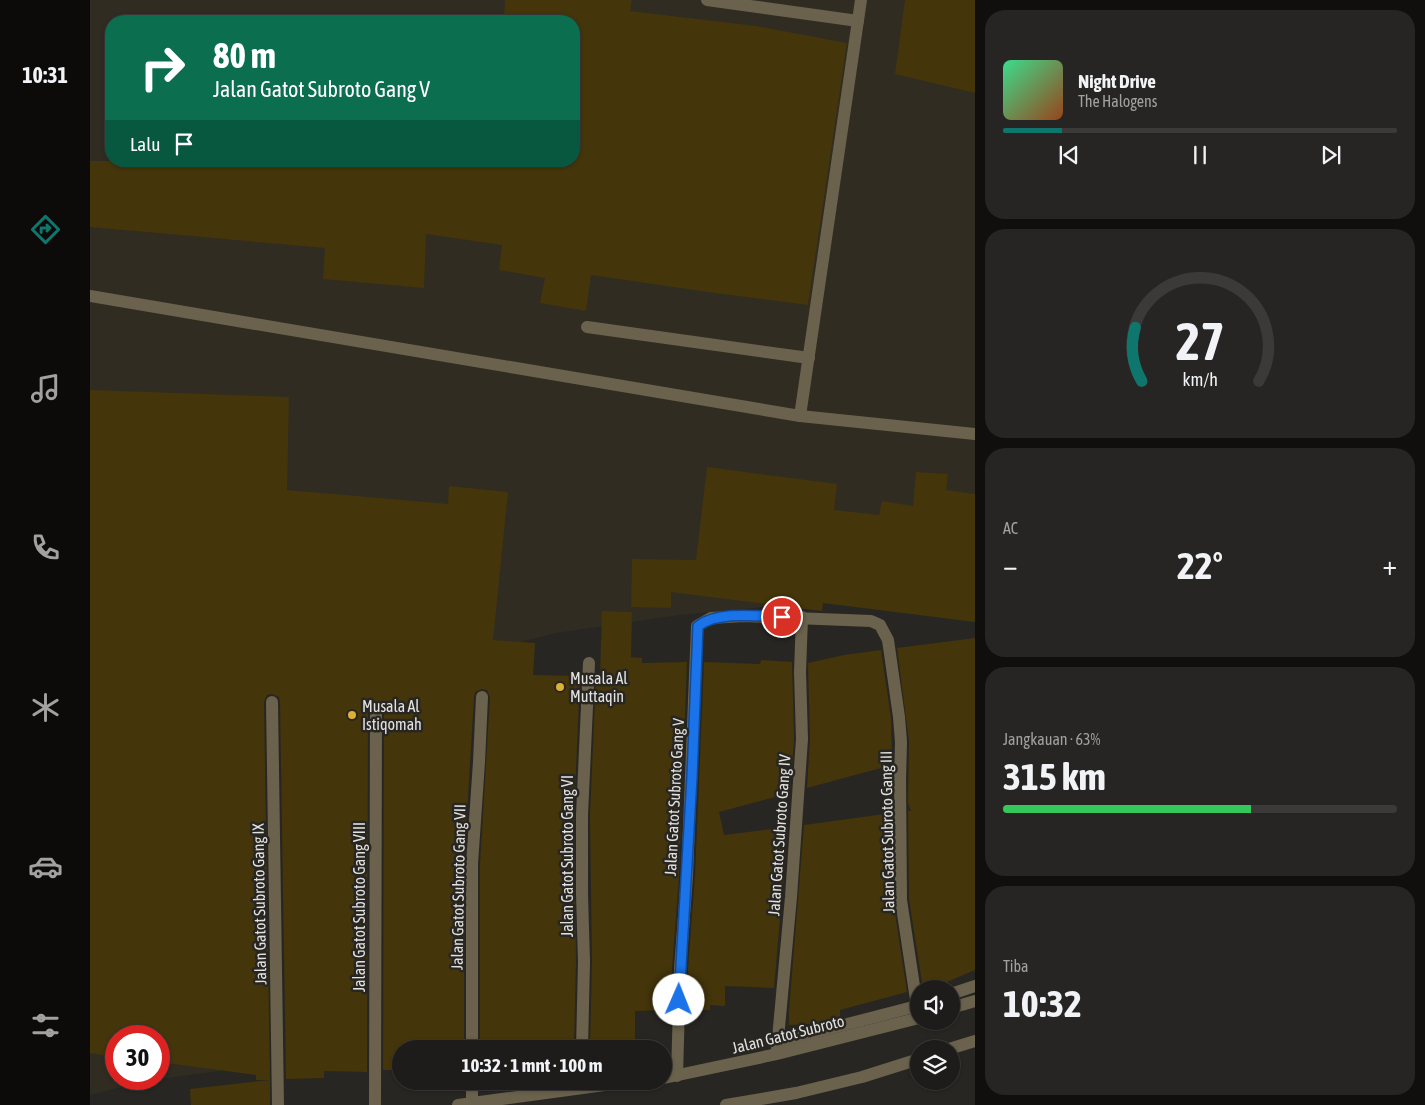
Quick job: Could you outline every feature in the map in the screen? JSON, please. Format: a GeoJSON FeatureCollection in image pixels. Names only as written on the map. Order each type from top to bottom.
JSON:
{"type":"FeatureCollection","features":[{"type":"Feature","properties":{"kind":"street"},"geometry":{"type":"LineString","coordinates":[[707,0],[858,21]]}},
{"type":"Feature","properties":{"kind":"street"},"geometry":{"type":"LineString","coordinates":[[800,416],[861,0]]}},
{"type":"Feature","properties":{"kind":"street"},"geometry":{"type":"LineString","coordinates":[[90,296],[800,416],[975,434]]}},
{"type":"Feature","properties":{"kind":"street"},"geometry":{"type":"LineString","coordinates":[[587,327],[809,358]]}},
{"type":"Feature","properties":{"kind":"street","name":"Jalan Gatot Subroto Gang V"},"geometry":{"type":"LineString","coordinates":[[677,1076],[680,969],[687,876],[698,626],[711,618],[744,616],[802,617]]}},
{"type":"Feature","properties":{"kind":"street","name":"Jalan Gatot Subroto Gang III"},"geometry":{"type":"LineString","coordinates":[[802,617],[871,621],[880,625],[888,640],[901,742],[901,900],[913,980]]}},
{"type":"Feature","properties":{"kind":"street","name":"Jalan Gatot Subroto Gang IV"},"geometry":{"type":"LineString","coordinates":[[777,1048],[791,896],[800,757],[802,617]]}},
{"type":"Feature","properties":{"kind":"street","name":"Jalan Gatot Subroto Gang VI"},"geometry":{"type":"LineString","coordinates":[[582,1040],[584,962],[582,815],[589,663]]}},
{"type":"Feature","properties":{"kind":"street","name":"Jalan Gatot Subroto Gang VII"},"geometry":{"type":"LineString","coordinates":[[472,1040],[472,864],[482,697]]}},
{"type":"Feature","properties":{"kind":"street","name":"Jalan Gatot Subroto Gang IX"},"geometry":{"type":"LineString","coordinates":[[272,702],[278,1105]]}},
{"type":"Feature","properties":{"kind":"street","name":"Jalan Gatot Subroto Gang VIII"},"geometry":{"type":"LineString","coordinates":[[375,1105],[376,709]]}},
{"type":"Feature","properties":{"kind":"street"},"geometry":{"type":"LineString","coordinates":[[960,991],[975,986]]}},
{"type":"Feature","properties":{"kind":"street"},"geometry":{"type":"LineString","coordinates":[[960,1005],[975,1000]]}},
{"type":"Feature","properties":{"kind":"street","name":"Jalan Gatot Subroto"},"geometry":{"type":"LineString","coordinates":[[672,1077],[910,1012]]}},
{"type":"Feature","properties":{"kind":"street"},"geometry":{"type":"LineString","coordinates":[[960,1045],[975,1040]]}},
{"type":"Feature","properties":{"kind":"street"},"geometry":{"type":"LineString","coordinates":[[726,1105],[805,1091],[862,1077],[910,1062]]}},
{"type":"Feature","properties":{"kind":"street"},"geometry":{"type":"LineString","coordinates":[[472,1090],[472,1103]]}},
{"type":"Feature","properties":{"kind":"street"},"geometry":{"type":"LineString","coordinates":[[458,1105],[547,1090]]}},
{"type":"Feature","properties":{"kind":"shaded area"},"geometry":{"type":"Polygon","coordinates":[[[90,0],[975,0],[975,587],[679,615],[556,633],[388,675],[267,655],[220,1071],[170,1078],[170,1025],[105,1025],[105,1090],[110,1090],[90,1095],[90,0]]]}},
{"type":"Feature","properties":{"kind":"building"},"geometry":{"type":"Polygon","coordinates":[[[505,0],[632,0],[630,11],[756,26],[847,43],[808,305],[591,275],[586,311],[540,303],[545,278],[499,270],[502,245],[426,234],[424,288],[323,279],[325,248],[90,227],[90,161],[105,161],[105,167],[580,167],[580,15],[504,15],[505,0]]]}},
{"type":"Feature","properties":{"kind":"building"},"geometry":{"type":"Polygon","coordinates":[[[905,0],[975,0],[975,93],[895,74],[905,0]]]}},
{"type":"Feature","properties":{"kind":"building"},"geometry":{"type":"Polygon","coordinates":[[[90,390],[289,397],[287,490],[448,504],[449,486],[508,492],[493,640],[535,643],[533,675],[580,676],[574,815],[576,962],[574,1040],[480,1040],[480,864],[490,697],[487,690],[482,689],[475,692],[474,697],[464,864],[464,1040],[392,1040],[392,1070],[383,1070],[384,709],[380,702],[376,701],[369,705],[368,709],[367,1072],[324,1071],[324,1078],[286,1079],[280,702],[279,697],[272,694],[267,695],[264,702],[270,1080],[256,1080],[256,1075],[170,1063],[170,1025],[105,1025],[105,1055],[90,1053],[90,390]]]}},
{"type":"Feature","properties":{"kind":"building"},"geometry":{"type":"Polygon","coordinates":[[[707,467],[837,484],[834,510],[879,515],[882,501],[913,506],[916,472],[948,474],[946,490],[975,494],[975,622],[823,603],[822,611],[671,592],[671,608],[631,607],[632,559],[696,560],[707,467]]]}},
{"type":"Feature","properties":{"kind":"building"},"geometry":{"type":"Polygon","coordinates":[[[602,611],[632,612],[631,657],[642,658],[642,663],[687,662],[679,876],[671,1010],[635,1011],[635,1040],[590,1040],[592,962],[590,815],[596,677],[600,677],[602,611]]]}},
{"type":"Feature","properties":{"kind":"building"},"geometry":{"type":"Polygon","coordinates":[[[975,638],[975,970],[951,980],[922,980],[909,899],[908,811],[911,811],[908,803],[909,741],[897,648],[975,638]]]}},
{"type":"Feature","properties":{"kind":"building"},"geometry":{"type":"Polygon","coordinates":[[[881,650],[891,718],[892,765],[807,788],[810,739],[808,663],[844,655],[881,650]]]}},
{"type":"Feature","properties":{"kind":"building"},"geometry":{"type":"Polygon","coordinates":[[[761,660],[792,662],[794,739],[790,793],[719,812],[724,835],[788,827],[774,988],[725,986],[725,1006],[710,1005],[710,1010],[687,1010],[704,662],[760,664],[761,660]]]}},
{"type":"Feature","properties":{"kind":"building"},"geometry":{"type":"Polygon","coordinates":[[[892,813],[893,900],[907,992],[840,1010],[840,1017],[815,1024],[789,1025],[804,825],[892,813]]]}},
{"type":"Feature","properties":{"kind":"building"},"geometry":{"type":"Polygon","coordinates":[[[270,1080],[270,1105],[191,1105],[190,1089],[270,1080]]]}},
{"type":"Feature","properties":{"kind":"place","name":"Musala Al Muttaqin"},"geometry":{"type":"Point","coordinates":[560,687]}},
{"type":"Feature","properties":{"kind":"place","name":"Musala Al Istiqomah"},"geometry":{"type":"Point","coordinates":[352,715]}},
{"type":"Feature","properties":{"kind":"route"},"geometry":{"type":"LineString","coordinates":[[679,1000],[687,876],[698,626],[711,618],[744,616],[782,617]]}}]}
